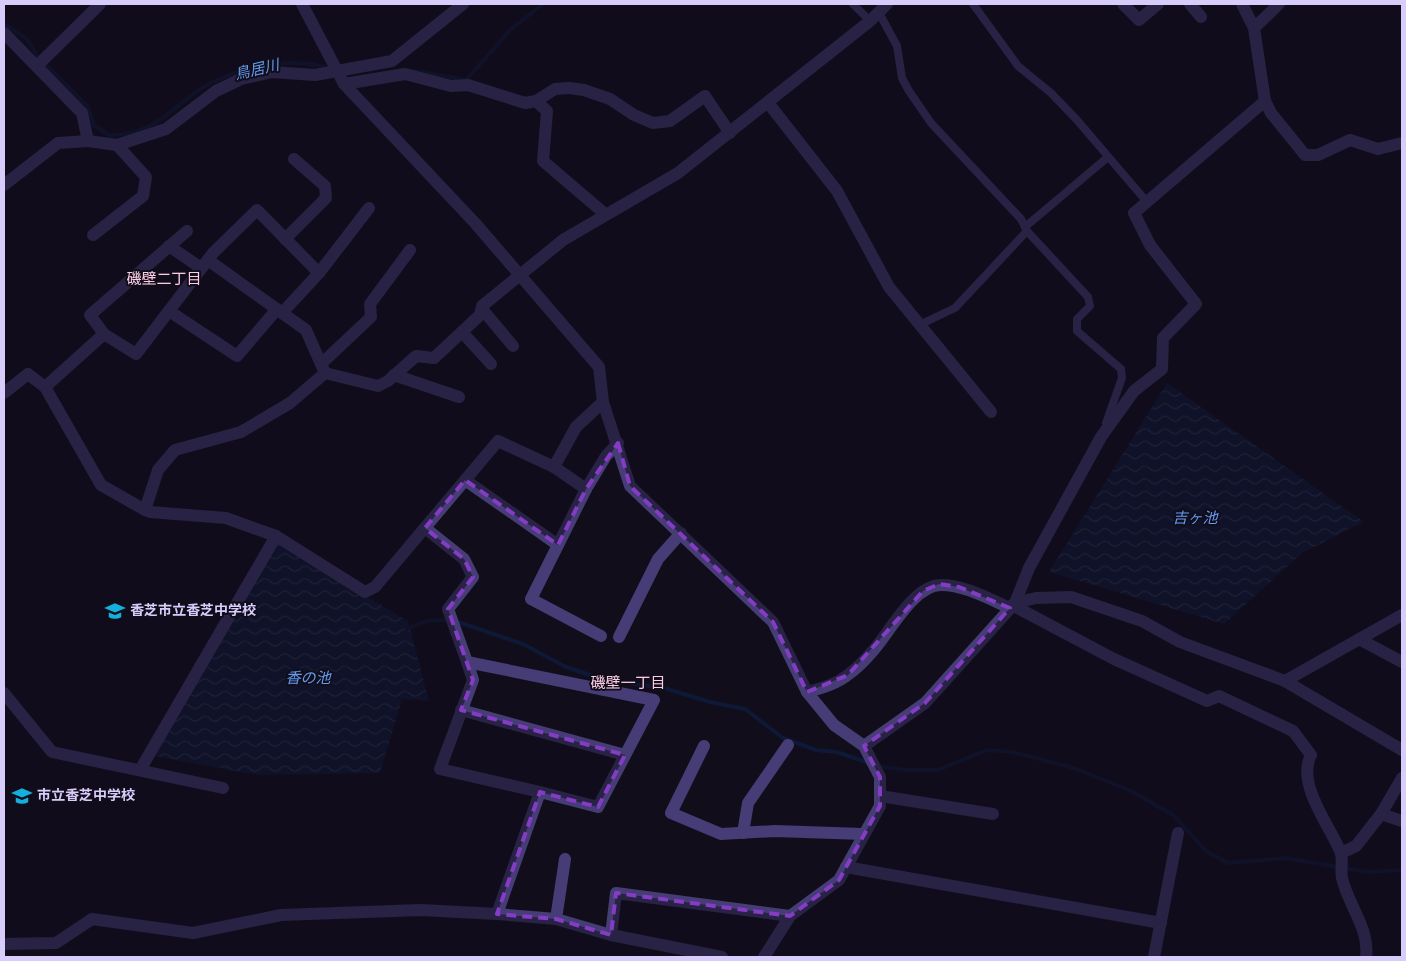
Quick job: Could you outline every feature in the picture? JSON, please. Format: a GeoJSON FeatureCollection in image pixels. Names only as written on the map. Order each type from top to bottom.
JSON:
{"type":"FeatureCollection","features":[{"type":"Feature","properties":{"kind":"street"},"geometry":{"type":"LineString","coordinates":[[37,66],[100,4]]}},
{"type":"Feature","properties":{"kind":"street"},"geometry":{"type":"LineString","coordinates":[[302,4],[344,84],[475,223],[599,367],[603,402],[630,486],[773,622],[807,692],[834,726],[864,746],[880,777],[880,806],[839,880],[790,916],[764,957]]}},
{"type":"Feature","properties":{"kind":"street"},"geometry":{"type":"LineString","coordinates":[[4,185],[58,143],[88,141],[117,145],[166,128],[216,91],[241,79],[272,72],[315,75],[392,61],[463,4]]}},
{"type":"Feature","properties":{"kind":"street"},"geometry":{"type":"LineString","coordinates":[[1123,4],[1139,20],[1158,4]]}},
{"type":"Feature","properties":{"kind":"street"},"geometry":{"type":"LineString","coordinates":[[1190,4],[1200,17]]}},
{"type":"Feature","properties":{"kind":"street"},"geometry":{"type":"LineString","coordinates":[[1242,4],[1254,28],[1265,101],[1270,113],[1305,156],[1318,155],[1350,140],[1378,149],[1402,143]]}},
{"type":"Feature","properties":{"kind":"street"},"geometry":{"type":"LineString","coordinates":[[1254,28],[1279,4]]}},
{"type":"Feature","properties":{"kind":"street"},"geometry":{"type":"LineString","coordinates":[[170,246],[204,264],[280,311],[306,330],[323,368],[378,386],[416,356],[434,358],[480,315],[482,309],[519,275],[563,240],[678,173],[769,104],[878,12]]}},
{"type":"Feature","properties":{"kind":"street"},"geometry":{"type":"LineString","coordinates":[[4,33],[82,113],[88,141]]}},
{"type":"Feature","properties":{"kind":"street"},"geometry":{"type":"LineString","coordinates":[[344,84],[404,74],[451,86],[468,85],[525,103],[536,101],[555,90],[584,90],[610,99],[634,115],[653,123],[670,121],[704,96],[730,133]]}},
{"type":"Feature","properties":{"kind":"street"},"geometry":{"type":"LineString","coordinates":[[536,101],[547,111],[543,161],[605,214]]}},
{"type":"Feature","properties":{"kind":"street"},"geometry":{"type":"LineString","coordinates":[[864,746],[925,703],[1012,605],[1029,568],[1101,437],[1134,392],[1162,369],[1164,338],[1196,304],[1150,245],[1134,213],[1265,101]]}},
{"type":"Feature","properties":{"kind":"street"},"geometry":{"type":"LineString","coordinates":[[769,104],[837,191],[889,287],[991,412]]}},
{"type":"Feature","properties":{"kind":"street"},"geometry":{"type":"LineString","coordinates":[[93,235],[143,196],[146,177],[117,145]]}},
{"type":"Feature","properties":{"kind":"street"},"geometry":{"type":"LineString","coordinates":[[285,239],[326,198],[325,186],[294,158]]}},
{"type":"Feature","properties":{"kind":"street"},"geometry":{"type":"LineString","coordinates":[[169,311],[237,356],[319,273],[369,208]]}},
{"type":"Feature","properties":{"kind":"street"},"geometry":{"type":"LineString","coordinates":[[187,231],[90,315],[104,334],[136,354],[204,264],[257,210],[319,273]]}},
{"type":"Feature","properties":{"kind":"street"},"geometry":{"type":"LineString","coordinates":[[145,510],[158,470],[175,450],[241,432],[290,403],[371,317],[370,304],[410,250]]}},
{"type":"Feature","properties":{"kind":"street"},"geometry":{"type":"LineString","coordinates":[[482,309],[513,346]]}},
{"type":"Feature","properties":{"kind":"street"},"geometry":{"type":"LineString","coordinates":[[462,332],[491,364]]}},
{"type":"Feature","properties":{"kind":"street"},"geometry":{"type":"LineString","coordinates":[[45,387],[104,334]]}},
{"type":"Feature","properties":{"kind":"street"},"geometry":{"type":"LineString","coordinates":[[4,393],[28,374],[45,387],[102,485],[145,510],[226,518],[276,536],[365,592],[375,588],[498,441],[554,467],[586,489]]}},
{"type":"Feature","properties":{"kind":"street"},"geometry":{"type":"LineString","coordinates":[[394,375],[459,397]]}},
{"type":"Feature","properties":{"kind":"street"},"geometry":{"type":"LineString","coordinates":[[554,467],[576,427],[603,402]]}},
{"type":"Feature","properties":{"kind":"street"},"geometry":{"type":"LineString","coordinates":[[601,636],[531,599],[586,489],[606,456],[618,444]]}},
{"type":"Feature","properties":{"kind":"street"},"geometry":{"type":"LineString","coordinates":[[465,480],[558,545]]}},
{"type":"Feature","properties":{"kind":"street"},"geometry":{"type":"LineString","coordinates":[[425,528],[464,559],[473,577],[448,609],[454,632],[473,680],[440,769],[598,807],[654,700],[466,662]]}},
{"type":"Feature","properties":{"kind":"street"},"geometry":{"type":"LineString","coordinates":[[619,636],[658,559],[681,533]]}},
{"type":"Feature","properties":{"kind":"street"},"geometry":{"type":"LineString","coordinates":[[140,770],[276,536]]}},
{"type":"Feature","properties":{"kind":"street"},"geometry":{"type":"LineString","coordinates":[[807,692],[832,685],[848,675],[872,652],[910,602],[923,591],[939,584],[959,587],[1012,605],[1114,659],[1207,701],[1219,696],[1293,731],[1311,756],[1308,762],[1308,773],[1314,798],[1324,822],[1341,853],[1341,877],[1368,945],[1366,957]]}},
{"type":"Feature","properties":{"kind":"street"},"geometry":{"type":"LineString","coordinates":[[1012,605],[1036,598],[1071,597],[1142,621],[1180,642],[1285,681],[1402,750]]}},
{"type":"Feature","properties":{"kind":"street"},"geometry":{"type":"LineString","coordinates":[[1285,681],[1402,615]]}},
{"type":"Feature","properties":{"kind":"street"},"geometry":{"type":"LineString","coordinates":[[1359,639],[1402,662]]}},
{"type":"Feature","properties":{"kind":"street"},"geometry":{"type":"LineString","coordinates":[[4,693],[52,752],[223,788]]}},
{"type":"Feature","properties":{"kind":"street"},"geometry":{"type":"LineString","coordinates":[[462,710],[625,755]]}},
{"type":"Feature","properties":{"kind":"street"},"geometry":{"type":"LineString","coordinates":[[743,833],[748,802],[788,745]]}},
{"type":"Feature","properties":{"kind":"street"},"geometry":{"type":"LineString","coordinates":[[704,746],[671,813],[721,834],[775,831],[863,834]]}},
{"type":"Feature","properties":{"kind":"street"},"geometry":{"type":"LineString","coordinates":[[1341,853],[1356,846],[1382,814],[1402,778]]}},
{"type":"Feature","properties":{"kind":"street"},"geometry":{"type":"LineString","coordinates":[[497,914],[540,792]]}},
{"type":"Feature","properties":{"kind":"street"},"geometry":{"type":"LineString","coordinates":[[880,796],[992,814]]}},
{"type":"Feature","properties":{"kind":"street"},"geometry":{"type":"LineString","coordinates":[[1382,814],[1402,821]]}},
{"type":"Feature","properties":{"kind":"street"},"geometry":{"type":"LineString","coordinates":[[1154,957],[1178,833]]}},
{"type":"Feature","properties":{"kind":"street"},"geometry":{"type":"LineString","coordinates":[[556,919],[565,859]]}},
{"type":"Feature","properties":{"kind":"street"},"geometry":{"type":"LineString","coordinates":[[846,867],[1161,923]]}},
{"type":"Feature","properties":{"kind":"street"},"geometry":{"type":"LineString","coordinates":[[611,935],[616,893],[790,916]]}},
{"type":"Feature","properties":{"kind":"street"},"geometry":{"type":"LineString","coordinates":[[4,944],[56,943],[92,919],[193,933],[281,915],[421,910],[556,919],[611,935],[722,957]]}},
{"type":"Feature","properties":{"kind":"lane"},"geometry":{"type":"LineString","coordinates":[[853,4],[878,12],[897,46],[902,78],[931,123],[1021,220],[1026,229],[1088,297],[1090,306],[1077,319],[1077,330],[1121,369],[1122,378],[1101,437]]}},
{"type":"Feature","properties":{"kind":"lane"},"geometry":{"type":"LineString","coordinates":[[973,4],[1018,66],[1051,93],[1147,202]]}},
{"type":"Feature","properties":{"kind":"lane"},"geometry":{"type":"LineString","coordinates":[[920,325],[955,308],[1026,229],[1108,157]]}},
{"type":"Feature","properties":{"kind":"highlighted area"},"geometry":{"type":"Polygon","coordinates":[[[618,443],[630,486],[773,622],[807,692],[848,675],[923,591],[939,584],[959,587],[1010,608],[925,703],[864,746],[880,777],[880,806],[839,880],[790,916],[616,893],[611,935],[556,919],[497,914],[540,792],[598,807],[625,755],[461,710],[473,680],[448,609],[473,577],[464,559],[425,528],[465,480],[558,545],[586,489],[618,443]]]}},
{"type":"Feature","properties":{"kind":"water","name":"吉ヶ池"},"geometry":{"type":"Polygon","coordinates":[[[1167,383],[1364,522],[1302,553],[1224,624],[1049,572],[1167,383]]]}},
{"type":"Feature","properties":{"kind":"water","name":"香の池"},"geometry":{"type":"Polygon","coordinates":[[[278,544],[408,621],[429,701],[402,699],[380,773],[258,775],[149,755],[278,544]]]}},
{"type":"Feature","properties":{"kind":"waterway","name":"鳥居川"},"geometry":{"type":"LineString","coordinates":[[416,71],[466,80],[510,30],[543,4]]}},
{"type":"Feature","properties":{"kind":"waterway","name":"鳥居川"},"geometry":{"type":"LineString","coordinates":[[4,24],[27,39],[39,59]]}},
{"type":"Feature","properties":{"kind":"waterway","name":"鳥居川"},"geometry":{"type":"LineString","coordinates":[[45,64],[88,107],[94,125],[110,136],[133,132],[150,126],[204,87],[241,71],[270,64],[285,63],[300,63],[329,68]]}},
{"type":"Feature","properties":{"kind":"waterway"},"geometry":{"type":"LineString","coordinates":[[407,629],[426,621],[448,620]]}},
{"type":"Feature","properties":{"kind":"waterway"},"geometry":{"type":"LineString","coordinates":[[455,621],[523,644],[566,667],[605,680],[664,688],[710,702],[745,709],[783,738],[816,750],[837,752],[869,763]]}},
{"type":"Feature","properties":{"kind":"waterway"},"geometry":{"type":"LineString","coordinates":[[878,766],[905,770],[938,770],[987,750],[1012,752],[1074,768],[1131,791],[1173,815],[1206,851],[1228,863],[1285,858],[1368,872],[1402,870]]}},
{"type":"Feature","properties":{"kind":"place","name":"香芝市立香芝中学校"},"geometry":{"type":"Point","coordinates":[115,611]}},
{"type":"Feature","properties":{"kind":"place","name":"市立香芝中学校"},"geometry":{"type":"Point","coordinates":[22,796]}},
{"type":"Feature","properties":{"kind":"district","name":"磯壁二丁目"},"geometry":{"type":"Point","coordinates":[164,279]}},
{"type":"Feature","properties":{"kind":"district","name":"磯壁一丁目"},"geometry":{"type":"Point","coordinates":[628,683]}}]}
